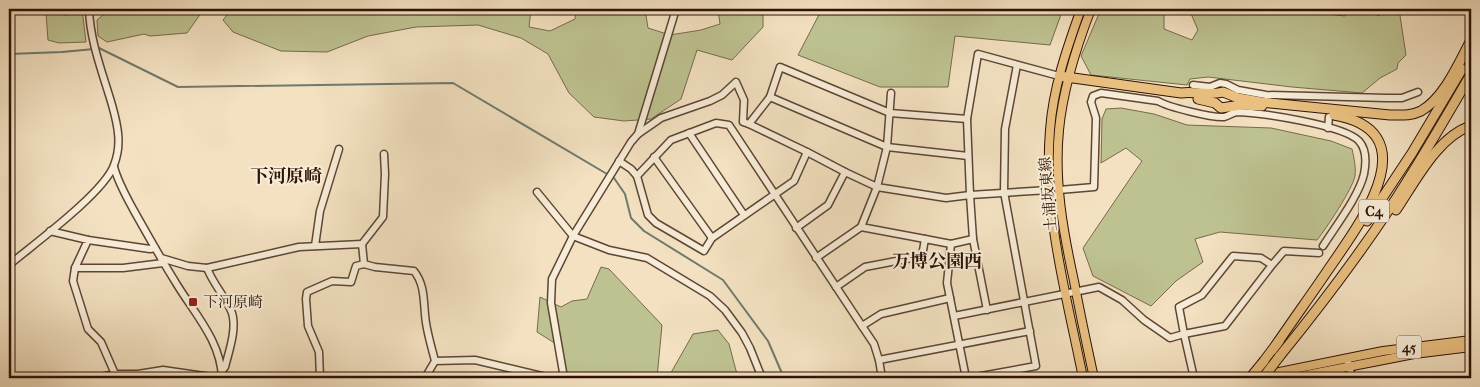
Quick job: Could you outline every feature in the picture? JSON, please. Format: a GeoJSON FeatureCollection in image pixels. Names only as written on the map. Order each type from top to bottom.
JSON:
{"type":"FeatureCollection","features":[{"type":"Feature","properties":{"kind":"highway"},"geometry":{"type":"LineString","coordinates":[[1064,77],[1181,93],[1217,95],[1223,92],[1238,98],[1261,102],[1390,115],[1407,115],[1420,111],[1432,103],[1441,93],[1471,40]]}},
{"type":"Feature","properties":{"kind":"highway","name":"C4"},"geometry":{"type":"LineString","coordinates":[[1249,378],[1276,345],[1373,212],[1442,105],[1471,53]]}},
{"type":"Feature","properties":{"kind":"highway","name":"C4"},"geometry":{"type":"LineString","coordinates":[[1263,378],[1391,207],[1471,74]]}},
{"type":"Feature","properties":{"kind":"highway"},"geometry":{"type":"LineString","coordinates":[[1181,93],[1187,97],[1215,103],[1221,108],[1241,105],[1261,106],[1313,111],[1346,117],[1369,128],[1379,143],[1383,166],[1381,178],[1368,210],[1276,345]]}},
{"type":"Feature","properties":{"kind":"highway"},"geometry":{"type":"LineString","coordinates":[[1362,248],[1393,214],[1433,156],[1454,134],[1471,126]]}},
{"type":"Feature","properties":{"kind":"main road","name":"土浦坂東線"},"geometry":{"type":"LineString","coordinates":[[1081,9],[1069,41],[1064,77],[1059,131],[1059,190],[1062,224],[1094,378]]}},
{"type":"Feature","properties":{"kind":"main road","name":"土浦坂東線"},"geometry":{"type":"LineString","coordinates":[[1083,378],[1056,240],[1049,190],[1050,130],[1064,77],[1091,9]]}},
{"type":"Feature","properties":{"kind":"main road","name":"45"},"geometry":{"type":"LineString","coordinates":[[1249,378],[1383,351],[1471,340]]}},
{"type":"Feature","properties":{"kind":"main road","name":"45"},"geometry":{"type":"LineString","coordinates":[[1291,378],[1414,354],[1471,347]]}},
{"type":"Feature","properties":{"kind":"street"},"geometry":{"type":"LineString","coordinates":[[9,264],[97,190],[114,168],[119,132],[92,34],[88,9]]}},
{"type":"Feature","properties":{"kind":"street"},"geometry":{"type":"LineString","coordinates":[[638,134],[638,128],[676,9]]}},
{"type":"Feature","properties":{"kind":"street"},"geometry":{"type":"LineString","coordinates":[[987,310],[973,239],[968,156],[967,119],[978,54],[1064,77]]}},
{"type":"Feature","properties":{"kind":"street"},"geometry":{"type":"LineString","coordinates":[[970,378],[1036,366],[1004,192],[1005,129],[1017,64]]}},
{"type":"Feature","properties":{"kind":"street"},"geometry":{"type":"LineString","coordinates":[[749,124],[770,97],[780,67],[890,113],[967,119]]}},
{"type":"Feature","properties":{"kind":"street"},"geometry":{"type":"LineString","coordinates":[[564,378],[550,303],[552,279],[573,236],[619,161],[638,134],[660,118],[722,95],[736,82],[744,100],[743,122],[877,187],[946,198],[1049,190]]}},
{"type":"Feature","properties":{"kind":"street"},"geometry":{"type":"LineString","coordinates":[[1193,85],[1210,86],[1220,83],[1238,90],[1266,95],[1402,98],[1418,92]]}},
{"type":"Feature","properties":{"kind":"street"},"geometry":{"type":"LineString","coordinates":[[816,258],[861,227],[877,187],[887,147],[891,93]]}},
{"type":"Feature","properties":{"kind":"street"},"geometry":{"type":"LineString","coordinates":[[1059,190],[1094,187],[1096,118],[1091,102],[1096,94],[1101,93],[1158,101],[1165,105],[1179,107],[1184,111],[1223,117],[1236,112],[1266,115],[1328,128],[1352,136],[1360,142],[1365,156],[1365,165],[1360,188],[1323,246]]}},
{"type":"Feature","properties":{"kind":"street"},"geometry":{"type":"LineString","coordinates":[[1331,105],[1332,96]]}},
{"type":"Feature","properties":{"kind":"street"},"geometry":{"type":"LineString","coordinates":[[770,97],[887,147],[968,156]]}},
{"type":"Feature","properties":{"kind":"street"},"geometry":{"type":"LineString","coordinates":[[1328,128],[1330,117]]}},
{"type":"Feature","properties":{"kind":"street"},"geometry":{"type":"LineString","coordinates":[[637,176],[671,140],[716,123],[729,125],[774,196],[874,344],[882,378]]}},
{"type":"Feature","properties":{"kind":"street"},"geometry":{"type":"LineString","coordinates":[[689,133],[744,215]]}},
{"type":"Feature","properties":{"kind":"street"},"geometry":{"type":"LineString","coordinates":[[315,246],[320,211],[339,148]]}},
{"type":"Feature","properties":{"kind":"street"},"geometry":{"type":"LineString","coordinates":[[619,161],[631,169],[637,176],[648,215],[656,223],[704,251],[712,238],[794,181],[807,152]]}},
{"type":"Feature","properties":{"kind":"street"},"geometry":{"type":"LineString","coordinates":[[364,264],[362,244],[383,217],[384,154]]}},
{"type":"Feature","properties":{"kind":"street"},"geometry":{"type":"LineString","coordinates":[[654,157],[712,238]]}},
{"type":"Feature","properties":{"kind":"street"},"geometry":{"type":"LineString","coordinates":[[114,168],[119,182],[162,261],[208,331],[218,352],[222,378]]}},
{"type":"Feature","properties":{"kind":"street"},"geometry":{"type":"LineString","coordinates":[[796,228],[828,205],[845,172]]}},
{"type":"Feature","properties":{"kind":"street"},"geometry":{"type":"LineString","coordinates":[[537,192],[573,236],[609,250],[647,258],[710,296],[725,310],[742,334],[762,378]]}},
{"type":"Feature","properties":{"kind":"street"},"geometry":{"type":"LineString","coordinates":[[861,227],[951,244],[973,239]]}},
{"type":"Feature","properties":{"kind":"street"},"geometry":{"type":"LineString","coordinates":[[50,231],[88,240],[150,250],[155,248]]}},
{"type":"Feature","properties":{"kind":"street"},"geometry":{"type":"LineString","coordinates":[[836,287],[864,267],[922,256],[925,239]]}},
{"type":"Feature","properties":{"kind":"street"},"geometry":{"type":"LineString","coordinates":[[88,240],[75,268],[73,281],[88,329],[101,342],[115,374]]}},
{"type":"Feature","properties":{"kind":"street"},"geometry":{"type":"LineString","coordinates":[[75,268],[123,268],[157,265],[162,261],[207,268],[299,248],[362,244]]}},
{"type":"Feature","properties":{"kind":"street"},"geometry":{"type":"LineString","coordinates":[[951,244],[947,283],[966,378]]}},
{"type":"Feature","properties":{"kind":"street"},"geometry":{"type":"LineString","coordinates":[[954,316],[1099,287],[1122,300],[1144,320],[1170,338],[1225,326],[1284,251],[1319,253]]}},
{"type":"Feature","properties":{"kind":"street"},"geometry":{"type":"LineString","coordinates":[[1194,378],[1179,307],[1202,295],[1233,256],[1261,258],[1272,265]]}},
{"type":"Feature","properties":{"kind":"street"},"geometry":{"type":"LineString","coordinates":[[320,378],[319,352],[308,326],[307,292],[332,281],[351,282],[356,266],[364,264],[375,267],[414,270],[419,277],[424,293],[426,323],[435,361],[424,378]]}},
{"type":"Feature","properties":{"kind":"street"},"geometry":{"type":"LineString","coordinates":[[207,268],[212,282],[232,313],[234,326],[225,367],[222,370]]}},
{"type":"Feature","properties":{"kind":"street"},"geometry":{"type":"LineString","coordinates":[[862,326],[881,314],[950,298]]}},
{"type":"Feature","properties":{"kind":"street"},"geometry":{"type":"LineString","coordinates":[[879,360],[1030,331]]}},
{"type":"Feature","properties":{"kind":"street"},"geometry":{"type":"LineString","coordinates":[[1348,358],[1352,378]]}},
{"type":"Feature","properties":{"kind":"street"},"geometry":{"type":"LineString","coordinates":[[435,361],[475,360],[550,378]]}},
{"type":"Feature","properties":{"kind":"street"},"geometry":{"type":"LineString","coordinates":[[96,378],[115,374],[138,374],[163,370],[218,378]]}},
{"type":"Feature","properties":{"kind":"green space"},"geometry":{"type":"Polygon","coordinates":[[[75,9],[82,9],[86,42],[59,43],[48,40],[46,13],[68,15],[75,11],[75,9]]]}},
{"type":"Feature","properties":{"kind":"green space"},"geometry":{"type":"Polygon","coordinates":[[[110,9],[204,9],[187,33],[150,36],[144,34],[107,42],[98,36],[97,20],[110,9]]]}},
{"type":"Feature","properties":{"kind":"green space"},"geometry":{"type":"Polygon","coordinates":[[[232,9],[385,9],[391,13],[403,9],[531,9],[529,27],[550,31],[575,19],[576,9],[645,9],[648,28],[670,35],[701,30],[720,24],[718,9],[756,9],[763,11],[763,27],[732,60],[697,50],[681,99],[651,119],[624,121],[594,117],[569,93],[548,54],[521,38],[478,25],[416,27],[368,36],[327,52],[281,51],[233,32],[223,20],[232,9]]]}},
{"type":"Feature","properties":{"kind":"green space"},"geometry":{"type":"Polygon","coordinates":[[[822,9],[1063,9],[1050,45],[955,36],[948,87],[880,87],[798,55],[822,9]]]}},
{"type":"Feature","properties":{"kind":"green space"},"geometry":{"type":"Polygon","coordinates":[[[1101,9],[1164,9],[1164,29],[1192,40],[1198,30],[1189,9],[1250,9],[1250,11],[1257,9],[1306,9],[1309,12],[1345,16],[1352,9],[1371,9],[1378,16],[1390,9],[1399,9],[1406,55],[1398,63],[1397,69],[1380,78],[1362,93],[1208,77],[1190,79],[1187,85],[1091,75],[1081,56],[1101,9]]]}},
{"type":"Feature","properties":{"kind":"green space"},"geometry":{"type":"Polygon","coordinates":[[[1121,108],[1154,114],[1187,125],[1271,128],[1331,141],[1352,149],[1355,176],[1344,199],[1317,240],[1220,232],[1195,239],[1203,262],[1176,281],[1151,306],[1093,276],[1083,248],[1142,161],[1126,148],[1101,163],[1102,119],[1106,109],[1121,108]]]}},
{"type":"Feature","properties":{"kind":"green space"},"geometry":{"type":"Polygon","coordinates":[[[601,267],[609,269],[662,325],[657,378],[565,378],[561,347],[537,332],[540,297],[561,307],[572,301],[587,299],[601,267]]]}},
{"type":"Feature","properties":{"kind":"green space"},"geometry":{"type":"Polygon","coordinates":[[[718,330],[729,344],[738,378],[668,378],[693,334],[718,330]]]}},
{"type":"Feature","properties":{"kind":"waterway"},"geometry":{"type":"LineString","coordinates":[[99,48],[178,87],[453,83],[607,174]]}},
{"type":"Feature","properties":{"kind":"waterway"},"geometry":{"type":"LineString","coordinates":[[9,54],[94,49]]}},
{"type":"Feature","properties":{"kind":"waterway"},"geometry":{"type":"LineString","coordinates":[[614,178],[625,194],[631,218],[644,231],[723,280],[768,341],[784,378]]}},
{"type":"Feature","properties":{"kind":"place","name":"下河原崎"},"geometry":{"type":"Point","coordinates":[193,302]}},
{"type":"Feature","properties":{"kind":"district","name":"下河原崎"},"geometry":{"type":"Point","coordinates":[286,176]}},
{"type":"Feature","properties":{"kind":"district","name":"万博公園西"},"geometry":{"type":"Point","coordinates":[937,261]}}]}
